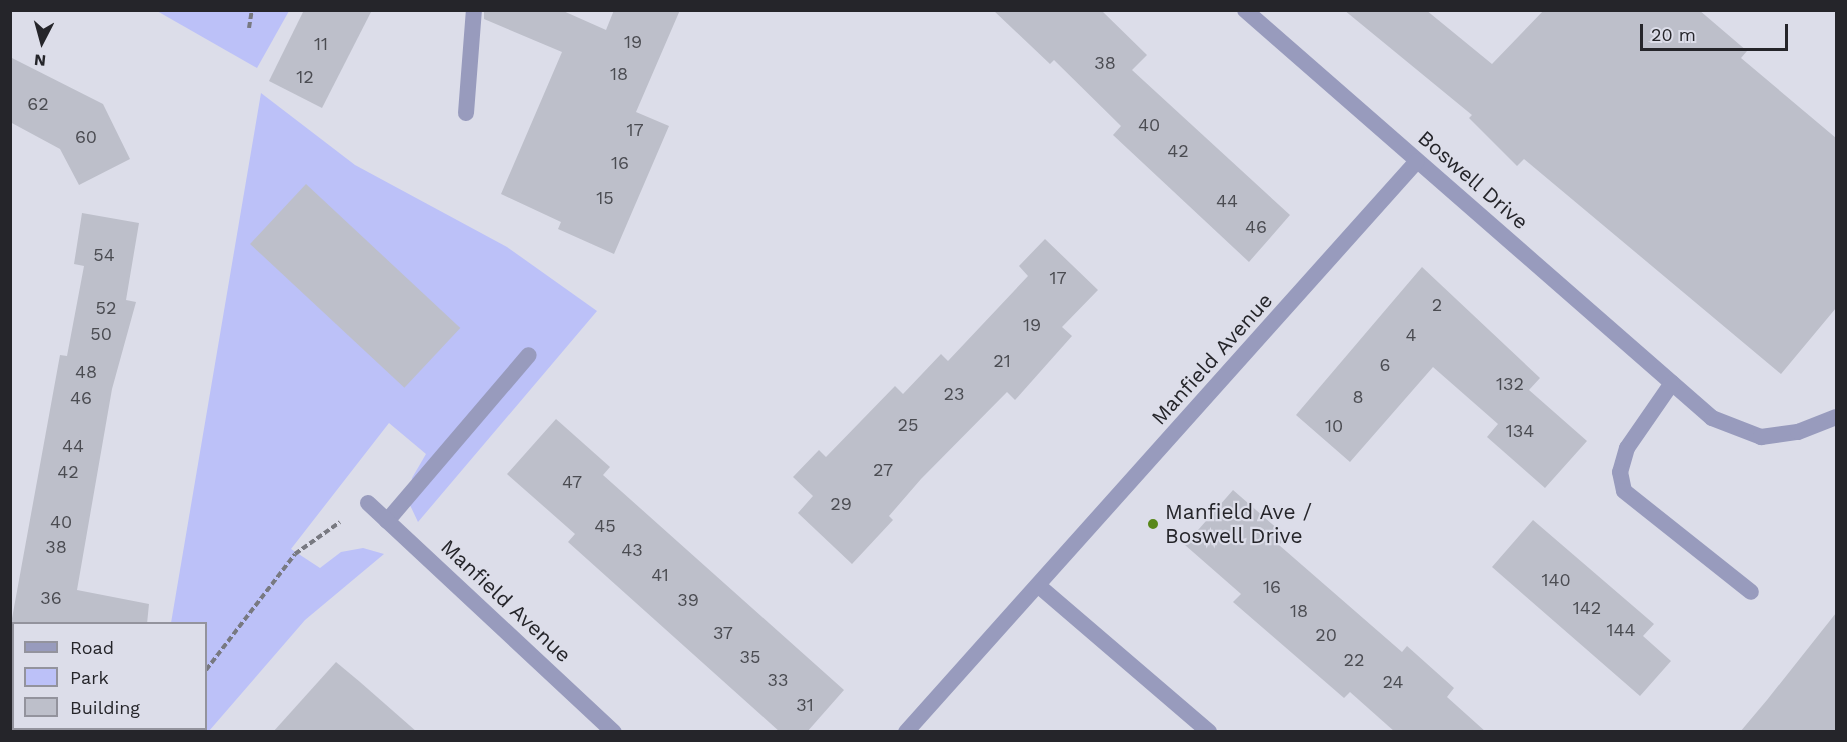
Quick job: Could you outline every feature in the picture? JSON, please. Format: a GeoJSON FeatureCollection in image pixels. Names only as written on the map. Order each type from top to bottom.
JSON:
{"type":"FeatureCollection","features":[{"type":"Feature","properties":{"kind":"street"},"geometry":{"type":"LineString","coordinates":[[466,113],[474,10]]}},
{"type":"Feature","properties":{"kind":"street","name":"Boswell Drive"},"geometry":{"type":"LineString","coordinates":[[1245,10],[1712,418],[1761,437],[1798,432],[1836,417]]}},
{"type":"Feature","properties":{"kind":"street","name":"Manfield Avenue"},"geometry":{"type":"LineString","coordinates":[[906,732],[1040,587],[1417,161]]}},
{"type":"Feature","properties":{"kind":"street"},"geometry":{"type":"LineString","coordinates":[[387,521],[529,355]]}},
{"type":"Feature","properties":{"kind":"street"},"geometry":{"type":"LineString","coordinates":[[1672,383],[1627,448],[1620,472],[1624,491],[1751,592]]}},
{"type":"Feature","properties":{"kind":"street","name":"Manfield Avenue"},"geometry":{"type":"LineString","coordinates":[[368,503],[614,732]]}},
{"type":"Feature","properties":{"kind":"street"},"geometry":{"type":"LineString","coordinates":[[1040,587],[1209,732]]}},
{"type":"Feature","properties":{"kind":"path"},"geometry":{"type":"LineString","coordinates":[[249,28],[252,10]]}},
{"type":"Feature","properties":{"kind":"path"},"geometry":{"type":"LineString","coordinates":[[207,669],[295,554],[368,503]]}},
{"type":"Feature","properties":{"kind":"green space"},"geometry":{"type":"Polygon","coordinates":[[[289,10],[257,68],[157,11],[289,10]]]}},
{"type":"Feature","properties":{"kind":"green space"},"geometry":{"type":"Polygon","coordinates":[[[261,93],[355,165],[507,247],[597,311],[418,522],[409,503],[412,478],[426,454],[389,423],[291,549],[320,568],[341,552],[363,548],[384,554],[305,620],[209,731],[116,732],[207,730],[207,622],[171,622],[261,93]]]}},
{"type":"Feature","properties":{"kind":"building"},"geometry":{"type":"Polygon","coordinates":[[[304,10],[372,10],[322,108],[269,81],[304,10]]]}},
{"type":"Feature","properties":{"kind":"building"},"geometry":{"type":"Polygon","coordinates":[[[484,10],[561,10],[606,30],[614,10],[680,10],[636,112],[669,126],[614,254],[558,229],[561,222],[501,194],[562,52],[484,19],[484,10]]]}},
{"type":"Feature","properties":{"kind":"building"},"geometry":{"type":"Polygon","coordinates":[[[993,10],[1101,10],[1147,55],[1132,70],[1290,215],[1249,262],[1113,135],[1121,126],[1054,60],[1050,64],[993,10]]]}},
{"type":"Feature","properties":{"kind":"building"},"geometry":{"type":"Polygon","coordinates":[[[1344,10],[1426,10],[1492,64],[1544,10],[1699,10],[1747,51],[1741,58],[1836,138],[1836,308],[1781,374],[1524,159],[1517,166],[1469,118],[1472,115],[1344,10]]]}},
{"type":"Feature","properties":{"kind":"building"},"geometry":{"type":"Polygon","coordinates":[[[10,57],[103,104],[130,159],[79,185],[60,149],[10,122],[10,57]]]}},
{"type":"Feature","properties":{"kind":"building"},"geometry":{"type":"Polygon","coordinates":[[[306,184],[460,328],[404,388],[250,244],[306,184]]]}},
{"type":"Feature","properties":{"kind":"building"},"geometry":{"type":"Polygon","coordinates":[[[82,213],[139,223],[126,300],[136,302],[112,389],[77,590],[149,604],[147,622],[12,622],[11,624],[60,355],[67,356],[84,266],[74,264],[82,213]]]}},
{"type":"Feature","properties":{"kind":"building"},"geometry":{"type":"Polygon","coordinates":[[[1045,239],[1098,290],[1062,327],[1072,336],[1015,400],[1007,392],[921,479],[889,516],[893,520],[852,564],[798,513],[813,496],[793,477],[819,450],[826,457],[895,386],[903,394],[941,354],[948,361],[1028,276],[1019,266],[1045,239]]]}},
{"type":"Feature","properties":{"kind":"building"},"geometry":{"type":"Polygon","coordinates":[[[1422,267],[1540,378],[1529,390],[1587,441],[1545,488],[1487,437],[1498,424],[1433,367],[1350,462],[1296,415],[1422,267]]]}},
{"type":"Feature","properties":{"kind":"building"},"geometry":{"type":"Polygon","coordinates":[[[556,419],[610,467],[603,475],[844,690],[807,732],[780,732],[568,542],[575,534],[507,474],[556,419]]]}},
{"type":"Feature","properties":{"kind":"building"},"geometry":{"type":"Polygon","coordinates":[[[1233,490],[1287,537],[1279,545],[1402,652],[1407,646],[1454,688],[1447,697],[1486,732],[1395,732],[1350,692],[1344,698],[1233,602],[1241,594],[1185,545],[1233,490]]]}},
{"type":"Feature","properties":{"kind":"building"},"geometry":{"type":"Polygon","coordinates":[[[1533,520],[1654,624],[1643,636],[1671,661],[1640,696],[1492,567],[1533,520]]]}},
{"type":"Feature","properties":{"kind":"building"},"geometry":{"type":"Polygon","coordinates":[[[1836,613],[1836,732],[1740,732],[1767,700],[1836,613]]]}},
{"type":"Feature","properties":{"kind":"building"},"geometry":{"type":"Polygon","coordinates":[[[336,662],[360,682],[417,732],[273,732],[336,662]]]}},
{"type":"Feature","properties":{"kind":"place","name":"Manfield Ave / Boswell Drive"},"geometry":{"type":"Point","coordinates":[1153,524]}}]}
